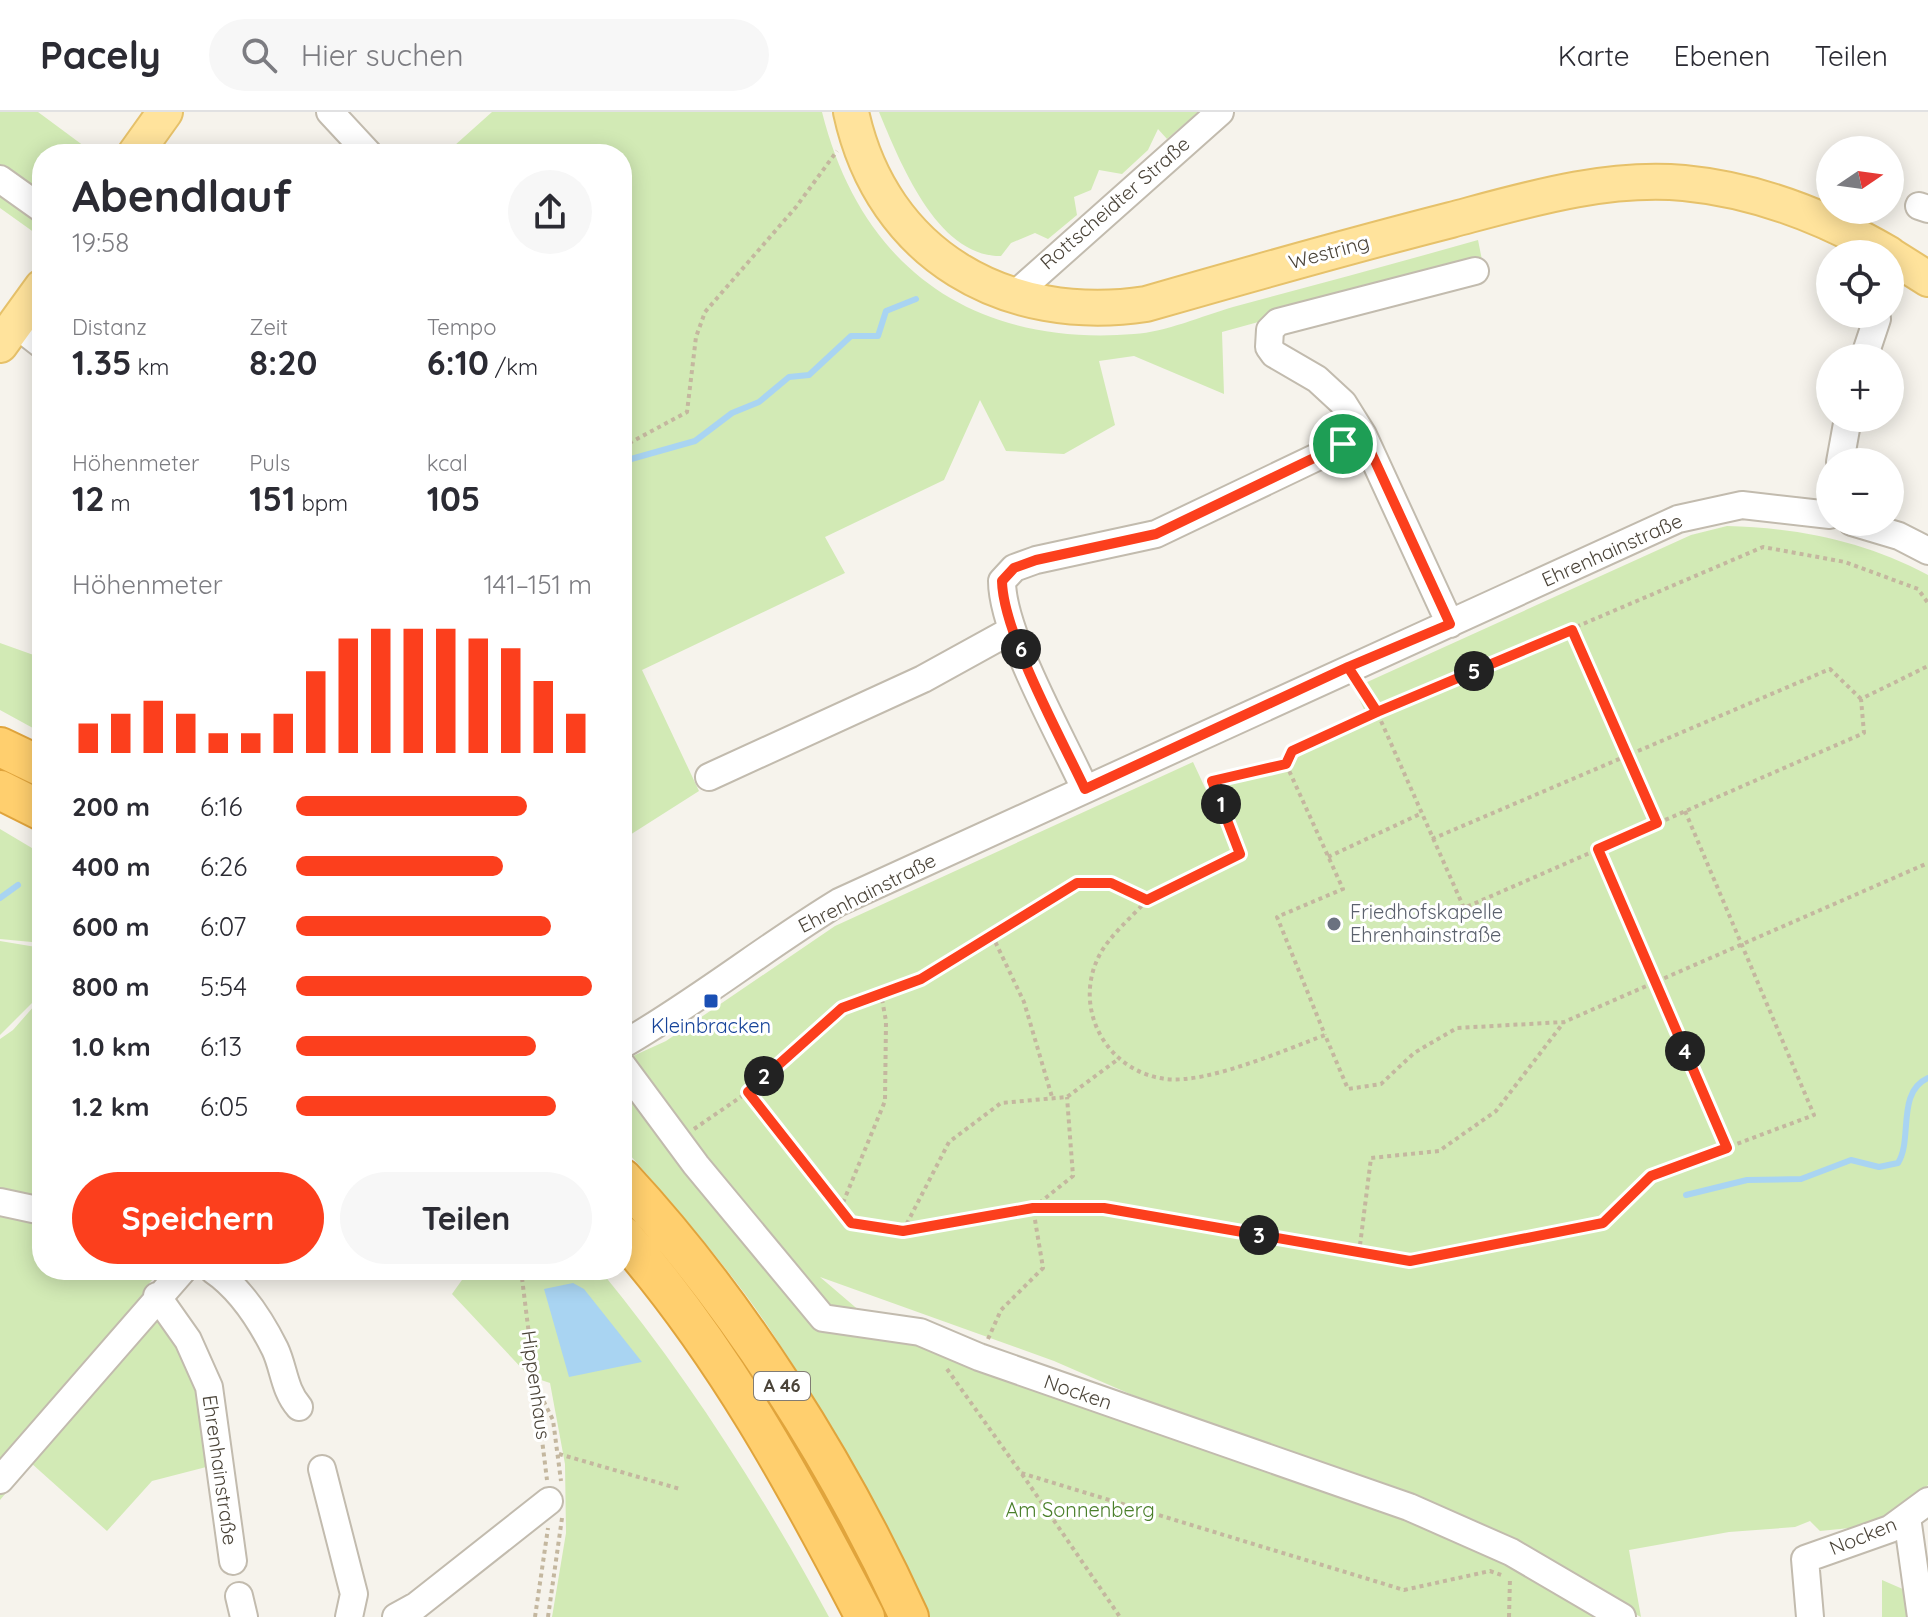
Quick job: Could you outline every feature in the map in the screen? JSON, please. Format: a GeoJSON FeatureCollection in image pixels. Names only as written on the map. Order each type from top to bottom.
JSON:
{"type":"FeatureCollection","features":[{"type":"Feature","properties":{"kind":"highway"},"geometry":{"type":"LineString","coordinates":[[0,747],[32,762]]}},
{"type":"Feature","properties":{"kind":"highway"},"geometry":{"type":"LineString","coordinates":[[0,790],[32,806]]}},
{"type":"Feature","properties":{"kind":"highway","name":"A 46"},"geometry":{"type":"LineString","coordinates":[[632,1190],[709,1280],[768,1362],[835,1475],[909,1617]]}},
{"type":"Feature","properties":{"kind":"highway","name":"A 46"},"geometry":{"type":"LineString","coordinates":[[632,1247],[680,1305],[737,1387],[799,1488],[865,1617]]}},
{"type":"Feature","properties":{"kind":"main road"},"geometry":{"type":"LineString","coordinates":[[142,144],[165,112]]}},
{"type":"Feature","properties":{"kind":"main road","name":"Westring"},"geometry":{"type":"LineString","coordinates":[[853,119],[873,176],[901,218],[930,248],[959,271],[1012,297],[1049,307],[1104,310],[1146,304],[1517,203],[1595,187],[1654,182],[1685,183],[1783,204],[1865,240]]}},
{"type":"Feature","properties":{"kind":"main road","name":"Westring"},"geometry":{"type":"LineString","coordinates":[[1904,264],[1928,279]]}},
{"type":"Feature","properties":{"kind":"main road"},"geometry":{"type":"LineString","coordinates":[[19,338],[32,309]]}},
{"type":"Feature","properties":{"kind":"street"},"geometry":{"type":"LineString","coordinates":[[330,112],[360,144]]}},
{"type":"Feature","properties":{"kind":"street","name":"Rottscheidter Straße"},"geometry":{"type":"LineString","coordinates":[[1012,297],[1220,112]]}},
{"type":"Feature","properties":{"kind":"street"},"geometry":{"type":"LineString","coordinates":[[0,179],[32,202]]}},
{"type":"Feature","properties":{"kind":"street"},"geometry":{"type":"LineString","coordinates":[[1450,624],[1358,428],[1343,403],[1317,379],[1274,354],[1267,339],[1278,322],[1475,271]]}},
{"type":"Feature","properties":{"kind":"street"},"geometry":{"type":"LineString","coordinates":[[1085,789],[1012,630],[1002,598],[1002,581],[1014,568],[1156,534],[1358,428]]}},
{"type":"Feature","properties":{"kind":"street","name":"Ehrenhainstraße"},"geometry":{"type":"LineString","coordinates":[[632,1039],[677,1013],[787,933],[839,902],[1348,667],[1450,624],[1678,519],[1742,505],[1816,513]]}},
{"type":"Feature","properties":{"kind":"street"},"geometry":{"type":"LineString","coordinates":[[1899,536],[1928,551]]}},
{"type":"Feature","properties":{"kind":"street"},"geometry":{"type":"LineString","coordinates":[[709,777],[923,679],[1012,630]]}},
{"type":"Feature","properties":{"kind":"street","name":"Nocken"},"geometry":{"type":"LineString","coordinates":[[632,1078],[678,1140],[823,1318],[920,1332],[979,1357],[1409,1507],[1511,1552],[1622,1617]]}},
{"type":"Feature","properties":{"kind":"street"},"geometry":{"type":"LineString","coordinates":[[0,1202],[32,1209]]}},
{"type":"Feature","properties":{"kind":"street"},"geometry":{"type":"LineString","coordinates":[[0,1480],[173,1280]]}},
{"type":"Feature","properties":{"kind":"street"},"geometry":{"type":"LineString","coordinates":[[228,1280],[236,1285],[276,1350],[290,1397],[299,1407]]}},
{"type":"Feature","properties":{"kind":"street","name":"Ehrenhainstraße"},"geometry":{"type":"LineString","coordinates":[[157,1296],[188,1340],[209,1387],[233,1561]]}},
{"type":"Feature","properties":{"kind":"street"},"geometry":{"type":"LineString","coordinates":[[322,1469],[354,1594],[349,1617]]}},
{"type":"Feature","properties":{"kind":"street"},"geometry":{"type":"LineString","coordinates":[[396,1617],[416,1606],[549,1501]]}},
{"type":"Feature","properties":{"kind":"street"},"geometry":{"type":"LineString","coordinates":[[1918,1509],[1921,1617]]}},
{"type":"Feature","properties":{"kind":"street","name":"Nocken"},"geometry":{"type":"LineString","coordinates":[[1810,1617],[1805,1559],[1890,1529],[1918,1509]]}},
{"type":"Feature","properties":{"kind":"path"},"geometry":{"type":"LineString","coordinates":[[632,442],[687,412],[696,337],[705,312],[796,207],[853,119]]}},
{"type":"Feature","properties":{"kind":"path"},"geometry":{"type":"LineString","coordinates":[[1928,603],[1918,589],[1845,562],[1763,547],[1292,751],[1286,764],[1343,889],[1277,917],[1348,1089],[1381,1084],[1414,1053],[1457,1028],[1564,1022],[1742,947],[1928,863]]}},
{"type":"Feature","properties":{"kind":"path"},"geometry":{"type":"LineString","coordinates":[[1572,630],[1657,823]]}},
{"type":"Feature","properties":{"kind":"path"},"geometry":{"type":"LineString","coordinates":[[1861,699],[1928,666]]}},
{"type":"Feature","properties":{"kind":"path"},"geometry":{"type":"LineString","coordinates":[[1348,667],[1377,712],[1432,839],[1464,908],[1864,733],[1861,699],[1830,669],[1432,839]]}},
{"type":"Feature","properties":{"kind":"path"},"geometry":{"type":"LineString","coordinates":[[1286,764],[1212,781],[1240,854],[1147,900],[1099,954],[1089,989],[1094,1026],[1117,1060],[1166,1079],[1227,1071],[1325,1035]]}},
{"type":"Feature","properties":{"kind":"path"},"geometry":{"type":"LineString","coordinates":[[748,1092],[851,1223],[903,1231],[1033,1208],[1104,1208],[1410,1261],[1603,1223],[1651,1176],[1814,1115],[1685,811]]}},
{"type":"Feature","properties":{"kind":"path"},"geometry":{"type":"LineString","coordinates":[[1328,857],[1421,814]]}},
{"type":"Feature","properties":{"kind":"path"},"geometry":{"type":"LineString","coordinates":[[1598,849],[1727,1148]]}},
{"type":"Feature","properties":{"kind":"path"},"geometry":{"type":"LineString","coordinates":[[678,1140],[748,1092],[842,1008],[921,979],[1077,883],[1111,883],[1147,900]]}},
{"type":"Feature","properties":{"kind":"path"},"geometry":{"type":"LineString","coordinates":[[992,935],[1024,1002],[1052,1098]]}},
{"type":"Feature","properties":{"kind":"path"},"geometry":{"type":"LineString","coordinates":[[840,1210],[885,1101],[886,1021],[881,994]]}},
{"type":"Feature","properties":{"kind":"path"},"geometry":{"type":"LineString","coordinates":[[1359,1253],[1371,1158],[1439,1151],[1496,1111],[1564,1022]]}},
{"type":"Feature","properties":{"kind":"path"},"geometry":{"type":"LineString","coordinates":[[903,1231],[949,1142],[1001,1103],[1067,1097],[1117,1060]]}},
{"type":"Feature","properties":{"kind":"path"},"geometry":{"type":"LineString","coordinates":[[1033,1208],[1073,1176],[1067,1097]]}},
{"type":"Feature","properties":{"kind":"path"},"geometry":{"type":"LineString","coordinates":[[979,1357],[1001,1310],[1043,1268],[1033,1208]]}},
{"type":"Feature","properties":{"kind":"path","name":"Hippenhaus"},"geometry":{"type":"LineString","coordinates":[[522,1280],[549,1501],[548,1540],[535,1617]]}},
{"type":"Feature","properties":{"kind":"path"},"geometry":{"type":"LineString","coordinates":[[920,1332],[1120,1617]]}},
{"type":"Feature","properties":{"kind":"path"},"geometry":{"type":"LineString","coordinates":[[559,1454],[680,1489]]}},
{"type":"Feature","properties":{"kind":"path"},"geometry":{"type":"LineString","coordinates":[[1021,1473],[1404,1590],[1490,1571],[1510,1578]]}},
{"type":"Feature","properties":{"kind":"path"},"geometry":{"type":"LineString","coordinates":[[1509,1617],[1511,1552]]}},
{"type":"Feature","properties":{"kind":"green space"},"geometry":{"type":"Polygon","coordinates":[[[0,112],[38,112],[81,144],[32,144],[32,231],[0,208],[0,112]]]}},
{"type":"Feature","properties":{"kind":"green space"},"geometry":{"type":"Polygon","coordinates":[[[492,112],[822,112],[840,167],[865,214],[895,254],[932,286],[975,311],[1023,327],[1076,335],[1146,333],[1478,240],[1482,260],[1222,332],[1224,394],[1134,356],[1099,361],[1115,425],[1064,454],[1006,451],[980,400],[944,480],[825,537],[845,573],[642,670],[699,791],[632,834],[632,144],[456,144],[492,112]]]}},
{"type":"Feature","properties":{"kind":"green space"},"geometry":{"type":"Polygon","coordinates":[[[879,112],[1198,112],[1167,139],[1158,129],[1148,150],[1122,174],[1099,170],[1091,190],[1074,197],[1077,215],[1048,239],[1035,233],[1011,243],[1001,256],[978,252],[958,241],[940,224],[910,180],[879,112]]]}},
{"type":"Feature","properties":{"kind":"green space","name":"Am Sonnenberg"},"geometry":{"type":"Polygon","coordinates":[[[1727,526],[1830,538],[1880,553],[1928,575],[1928,1485],[1901,1513],[1857,1534],[1850,1528],[1820,1531],[1810,1521],[1795,1527],[1729,1532],[1629,1550],[1641,1617],[1426,1508],[1206,1427],[1054,1361],[820,1277],[889,1336],[889,1332],[1410,1513],[1607,1617],[928,1617],[854,1468],[790,1360],[715,1256],[632,1157],[632,1056],[666,1041],[835,926],[1193,762],[1207,792],[1369,720],[1354,688],[1691,535],[1727,526]]]}},
{"type":"Feature","properties":{"kind":"green space"},"geometry":{"type":"Polygon","coordinates":[[[0,643],[32,654],[32,728],[0,710],[0,643]]]}},
{"type":"Feature","properties":{"kind":"green space"},"geometry":{"type":"Polygon","coordinates":[[[0,829],[32,848],[32,942],[0,939],[0,829]]]}},
{"type":"Feature","properties":{"kind":"green space"},"geometry":{"type":"Polygon","coordinates":[[[0,941],[32,946],[32,1003],[0,1035],[0,941]]]}},
{"type":"Feature","properties":{"kind":"green space"},"geometry":{"type":"Polygon","coordinates":[[[32,1008],[32,1280],[152,1280],[145,1288],[180,1335],[197,1372],[214,1465],[152,1481],[107,1531],[31,1463],[0,1500],[0,1039],[13,1030],[32,1008]]]}},
{"type":"Feature","properties":{"kind":"green space"},"geometry":{"type":"Polygon","coordinates":[[[462,1280],[608,1280],[664,1352],[723,1438],[778,1526],[829,1617],[552,1617],[566,1533],[565,1464],[550,1383],[529,1376],[452,1294],[462,1280]]]}},
{"type":"Feature","properties":{"kind":"green space"},"geometry":{"type":"Polygon","coordinates":[[[1882,1580],[1905,1590],[1908,1617],[1882,1617],[1882,1580]]]}},
{"type":"Feature","properties":{"kind":"water"},"geometry":{"type":"Polygon","coordinates":[[[573,1283],[584,1289],[642,1362],[569,1377],[544,1289],[573,1283]]]}},
{"type":"Feature","properties":{"kind":"waterway"},"geometry":{"type":"LineString","coordinates":[[632,459],[695,441],[732,413],[759,402],[789,377],[809,375],[851,336],[878,336],[886,311],[916,299]]}},
{"type":"Feature","properties":{"kind":"waterway"},"geometry":{"type":"LineString","coordinates":[[0,898],[18,885]]}},
{"type":"Feature","properties":{"kind":"waterway"},"geometry":{"type":"LineString","coordinates":[[1686,1195],[1747,1180],[1801,1179],[1851,1160],[1879,1167],[1898,1163],[1905,1142],[1908,1105],[1918,1085],[1928,1078]]}},
{"type":"Feature","properties":{"kind":"place","name":"Friedhofskapelle Ehrenhainstraße"},"geometry":{"type":"Point","coordinates":[1334,924]}},
{"type":"Feature","properties":{"kind":"place","name":"Kleinbracken"},"geometry":{"type":"Point","coordinates":[711,1001]}},
{"type":"Feature","properties":{"kind":"route"},"geometry":{"type":"LineString","coordinates":[[1343,444],[1156,534],[1036,560],[1014,568],[1002,581],[1002,598],[1012,630],[1085,789],[1348,667],[1377,712],[1572,630],[1657,823],[1598,849],[1727,1148],[1651,1176],[1603,1223],[1410,1261],[1104,1208],[1033,1208],[903,1231],[851,1223],[748,1092],[773,1067],[842,1008],[921,979],[1077,883],[1111,883],[1147,900],[1240,854],[1212,781],[1286,764],[1292,751],[1377,712],[1348,667],[1450,624],[1363,435],[1343,444]]}}]}
